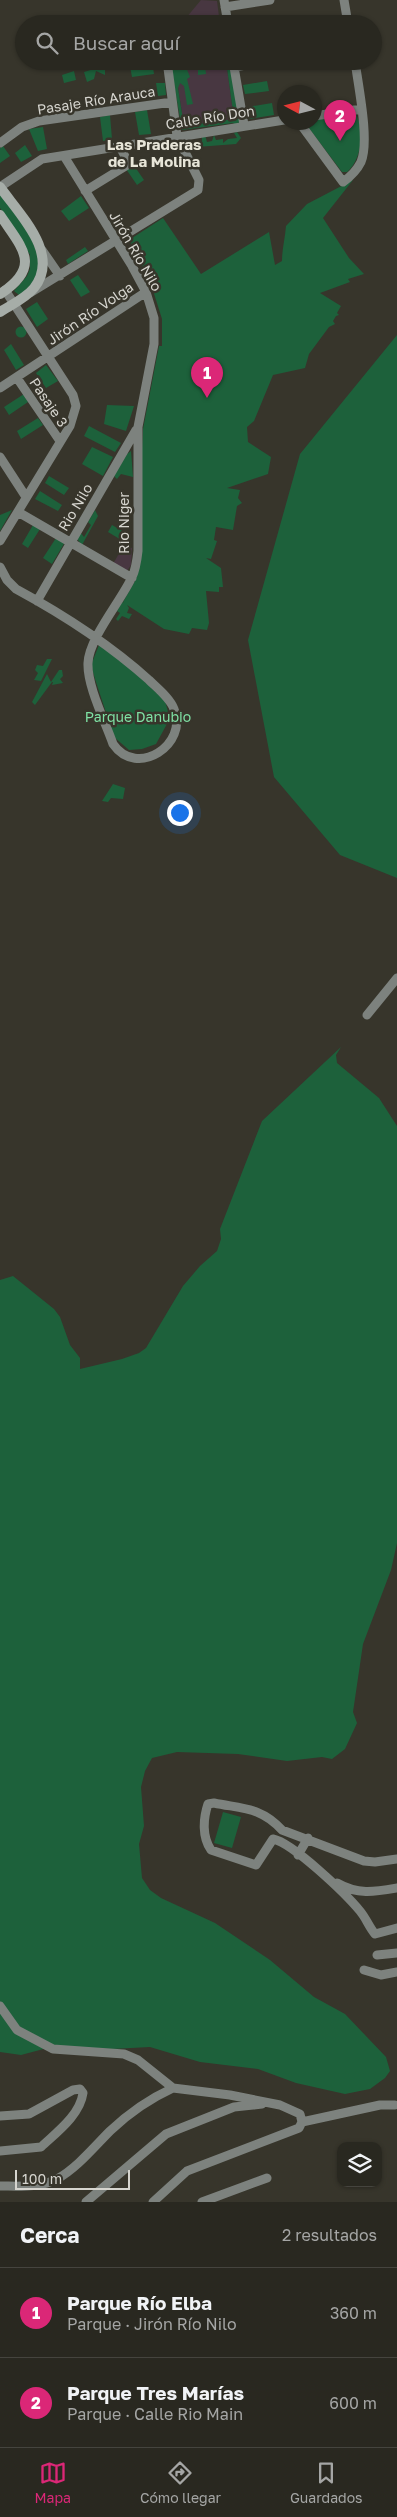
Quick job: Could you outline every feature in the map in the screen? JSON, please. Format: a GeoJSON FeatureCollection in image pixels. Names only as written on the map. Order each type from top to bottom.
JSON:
{"type":"FeatureCollection","features":[{"type":"Feature","properties":{"kind":"main road"},"geometry":{"type":"LineString","coordinates":[[0,187],[42,250],[41,274],[33,289],[0,312]]}},
{"type":"Feature","properties":{"kind":"main road"},"geometry":{"type":"LineString","coordinates":[[0,215],[23,249],[26,260],[24,272],[3,292]]}},
{"type":"Feature","properties":{"kind":"street"},"geometry":{"type":"LineString","coordinates":[[224,3],[270,0]]}},
{"type":"Feature","properties":{"kind":"street"},"geometry":{"type":"LineString","coordinates":[[344,0],[346,15]]}},
{"type":"Feature","properties":{"kind":"street"},"geometry":{"type":"LineString","coordinates":[[26,295],[198,190],[199,180],[177,136],[167,70]]}},
{"type":"Feature","properties":{"kind":"street"},"geometry":{"type":"LineString","coordinates":[[235,70],[244,125]]}},
{"type":"Feature","properties":{"kind":"street"},"geometry":{"type":"LineString","coordinates":[[305,130],[343,182],[360,164],[363,155],[361,109],[356,70]]}},
{"type":"Feature","properties":{"kind":"street","name":"Pasaje Río Arauca"},"geometry":{"type":"LineString","coordinates":[[0,143],[22,127],[39,121],[172,102]]}},
{"type":"Feature","properties":{"kind":"street"},"geometry":{"type":"LineString","coordinates":[[322,115],[361,109]]}},
{"type":"Feature","properties":{"kind":"street","name":"Calle Río Don"},"geometry":{"type":"LineString","coordinates":[[0,187],[42,159],[277,121]]}},
{"type":"Feature","properties":{"kind":"street"},"geometry":{"type":"LineString","coordinates":[[85,191],[129,164],[119,146]]}},
{"type":"Feature","properties":{"kind":"street","name":"Jirón Río Nilo"},"geometry":{"type":"LineString","coordinates":[[64,156],[146,292],[154,318],[154,344],[138,427]]}},
{"type":"Feature","properties":{"kind":"street"},"geometry":{"type":"LineString","coordinates":[[42,250],[60,276]]}},
{"type":"Feature","properties":{"kind":"street"},"geometry":{"type":"LineString","coordinates":[[0,541],[70,426],[76,406],[73,395],[15,303],[3,292]]}},
{"type":"Feature","properties":{"kind":"street","name":"Jirón Río Volga"},"geometry":{"type":"LineString","coordinates":[[0,388],[146,292]]}},
{"type":"Feature","properties":{"kind":"street","name":"Pasaje 3"},"geometry":{"type":"LineString","coordinates":[[17,378],[60,441]]}},
{"type":"Feature","properties":{"kind":"street","name":"Rio Nilo"},"geometry":{"type":"LineString","coordinates":[[37,601],[138,427]]}},
{"type":"Feature","properties":{"kind":"street","name":"Rio Niger"},"geometry":{"type":"LineString","coordinates":[[97,638],[127,660],[172,704],[176,728],[173,737],[162,751],[147,758],[124,756],[113,744],[89,678],[90,653],[97,638],[132,578],[138,551],[138,427]]}},
{"type":"Feature","properties":{"kind":"street"},"geometry":{"type":"LineString","coordinates":[[0,457],[26,497]]}},
{"type":"Feature","properties":{"kind":"street"},"geometry":{"type":"LineString","coordinates":[[18,512],[132,578]]}},
{"type":"Feature","properties":{"kind":"street"},"geometry":{"type":"LineString","coordinates":[[0,567],[7,580],[16,590],[97,638]]}},
{"type":"Feature","properties":{"kind":"street"},"geometry":{"type":"LineString","coordinates":[[367,1015],[397,978]]}},
{"type":"Feature","properties":{"kind":"street"},"geometry":{"type":"LineString","coordinates":[[397,1858],[374,1862],[364,1860],[282,1830],[274,1821],[255,1810],[208,1804],[204,1837],[211,1850],[256,1865],[273,1839],[279,1840],[322,1874],[360,1911],[375,1934],[397,1928]]}},
{"type":"Feature","properties":{"kind":"street"},"geometry":{"type":"LineString","coordinates":[[298,1855],[308,1838]]}},
{"type":"Feature","properties":{"kind":"street"},"geometry":{"type":"LineString","coordinates":[[322,1874],[349,1890],[367,1894],[397,1888]]}},
{"type":"Feature","properties":{"kind":"street"},"geometry":{"type":"LineString","coordinates":[[377,1954],[397,1953]]}},
{"type":"Feature","properties":{"kind":"street"},"geometry":{"type":"LineString","coordinates":[[364,1970],[381,1975],[397,1972]]}},
{"type":"Feature","properties":{"kind":"street"},"geometry":{"type":"LineString","coordinates":[[0,2006],[17,2030],[53,2049],[124,2054],[138,2060],[173,2088],[280,2105],[300,2114],[302,2122],[299,2128],[187,2171],[153,2202]]}},
{"type":"Feature","properties":{"kind":"street"},"geometry":{"type":"LineString","coordinates":[[0,2186],[40,2185],[57,2179],[86,2156],[111,2130],[144,2102],[173,2088]]}},
{"type":"Feature","properties":{"kind":"street"},"geometry":{"type":"LineString","coordinates":[[0,2116],[29,2114],[73,2090],[80,2089],[83,2092],[82,2102],[74,2113],[41,2147],[0,2151]]}},
{"type":"Feature","properties":{"kind":"street"},"geometry":{"type":"LineString","coordinates":[[86,2202],[166,2134],[234,2107],[269,2103]]}},
{"type":"Feature","properties":{"kind":"street"},"geometry":{"type":"LineString","coordinates":[[302,2122],[380,2105],[395,2105]]}},
{"type":"Feature","properties":{"kind":"street"},"geometry":{"type":"LineString","coordinates":[[202,2202],[267,2178]]}},
{"type":"Feature","properties":{"kind":"shaded area"},"geometry":{"type":"Polygon","coordinates":[[[201,0],[217,1],[219,15],[188,15],[201,0]]]}},
{"type":"Feature","properties":{"kind":"shaded area"},"geometry":{"type":"Polygon","coordinates":[[[175,70],[227,70],[234,119],[184,126],[175,70]]]}},
{"type":"Feature","properties":{"kind":"shaded area"},"geometry":{"type":"Polygon","coordinates":[[[125,543],[132,548],[131,565],[127,571],[113,564],[125,543]]]}},
{"type":"Feature","properties":{"kind":"green space"},"geometry":{"type":"Polygon","coordinates":[[[105,70],[105,75],[96,71],[94,79],[87,82],[84,72],[105,70]]]}},
{"type":"Feature","properties":{"kind":"green space"},"geometry":{"type":"Polygon","coordinates":[[[131,70],[153,70],[154,74],[132,77],[131,70]]]}},
{"type":"Feature","properties":{"kind":"green space"},"geometry":{"type":"Polygon","coordinates":[[[172,70],[187,70],[190,77],[187,79],[193,104],[187,105],[184,86],[180,83],[178,88],[184,126],[234,119],[227,70],[231,70],[240,122],[235,125],[233,123],[182,130],[172,70]]]}},
{"type":"Feature","properties":{"kind":"green space"},"geometry":{"type":"Polygon","coordinates":[[[198,70],[206,70],[206,74],[198,75],[198,70]]]}},
{"type":"Feature","properties":{"kind":"green space"},"geometry":{"type":"Polygon","coordinates":[[[74,71],[76,80],[64,83],[62,75],[74,71]]]}},
{"type":"Feature","properties":{"kind":"green space"},"geometry":{"type":"Polygon","coordinates":[[[267,81],[269,91],[245,94],[243,85],[267,81]]]}},
{"type":"Feature","properties":{"kind":"green space"},"geometry":{"type":"Polygon","coordinates":[[[156,83],[165,83],[166,95],[158,96],[156,83]]]}},
{"type":"Feature","properties":{"kind":"green space"},"geometry":{"type":"Polygon","coordinates":[[[272,103],[274,115],[249,119],[247,107],[272,103]]]}},
{"type":"Feature","properties":{"kind":"green space"},"geometry":{"type":"Polygon","coordinates":[[[147,110],[151,134],[139,135],[135,112],[147,110]]]}},
{"type":"Feature","properties":{"kind":"green space"},"geometry":{"type":"Polygon","coordinates":[[[355,113],[361,136],[359,153],[352,167],[347,172],[342,172],[310,130],[322,130],[322,118],[355,113]]]}},
{"type":"Feature","properties":{"kind":"green space"},"geometry":{"type":"Polygon","coordinates":[[[110,115],[112,139],[103,141],[100,117],[110,115]]]}},
{"type":"Feature","properties":{"kind":"green space"},"geometry":{"type":"Polygon","coordinates":[[[43,127],[47,149],[38,151],[29,129],[43,127]]]}},
{"type":"Feature","properties":{"kind":"green space"},"geometry":{"type":"Polygon","coordinates":[[[237,132],[241,138],[236,144],[197,147],[198,143],[202,143],[202,136],[205,135],[207,142],[212,141],[214,135],[216,140],[223,139],[223,143],[228,139],[237,138],[234,133],[237,132]]]}},
{"type":"Feature","properties":{"kind":"green space"},"geometry":{"type":"Polygon","coordinates":[[[25,145],[32,156],[21,162],[15,153],[25,145]]]}},
{"type":"Feature","properties":{"kind":"green space"},"geometry":{"type":"Polygon","coordinates":[[[3,146],[10,156],[0,163],[0,148],[3,146]]]}},
{"type":"Feature","properties":{"kind":"green space"},"geometry":{"type":"Polygon","coordinates":[[[133,164],[144,180],[137,185],[126,169],[133,164]]]}},
{"type":"Feature","properties":{"kind":"green space"},"geometry":{"type":"Polygon","coordinates":[[[353,180],[323,218],[349,258],[364,274],[348,279],[350,282],[320,293],[341,306],[337,313],[339,315],[333,321],[335,324],[329,327],[309,354],[305,368],[273,375],[254,421],[247,427],[248,442],[271,457],[268,474],[227,488],[240,490],[238,498],[242,503],[237,506],[233,530],[216,527],[214,540],[217,541],[211,559],[206,558],[221,568],[223,587],[219,587],[219,592],[206,591],[209,623],[207,630],[192,628],[189,634],[164,629],[127,605],[129,608],[127,613],[132,614],[129,619],[122,616],[118,621],[116,619],[120,613],[117,611],[122,602],[124,603],[135,581],[143,429],[159,346],[162,346],[162,319],[151,284],[129,240],[163,218],[201,274],[269,232],[275,265],[282,261],[286,226],[307,204],[353,180]]]}},
{"type":"Feature","properties":{"kind":"green space"},"geometry":{"type":"Polygon","coordinates":[[[0,194],[27,231],[34,244],[38,258],[38,271],[32,283],[19,295],[14,291],[27,276],[30,269],[30,255],[0,208],[0,194]]]}},
{"type":"Feature","properties":{"kind":"green space"},"geometry":{"type":"Polygon","coordinates":[[[81,196],[89,208],[69,221],[61,211],[81,196]]]}},
{"type":"Feature","properties":{"kind":"green space"},"geometry":{"type":"Polygon","coordinates":[[[85,247],[88,251],[68,264],[66,260],[85,247]]]}},
{"type":"Feature","properties":{"kind":"green space"},"geometry":{"type":"Polygon","coordinates":[[[78,275],[90,292],[81,297],[70,280],[78,275]]]}},
{"type":"Feature","properties":{"kind":"green space"},"geometry":{"type":"Polygon","coordinates":[[[37,302],[48,319],[37,327],[26,309],[37,302]]]}},
{"type":"Feature","properties":{"kind":"green space"},"geometry":{"type":"Polygon","coordinates":[[[21,326],[27,332],[21,338],[15,332],[21,326]]]}},
{"type":"Feature","properties":{"kind":"green space"},"geometry":{"type":"Polygon","coordinates":[[[397,335],[397,878],[340,855],[274,777],[248,640],[300,454],[397,335]]]}},
{"type":"Feature","properties":{"kind":"green space"},"geometry":{"type":"Polygon","coordinates":[[[11,344],[24,365],[16,370],[4,350],[11,344]]]}},
{"type":"Feature","properties":{"kind":"green space"},"geometry":{"type":"Polygon","coordinates":[[[46,365],[58,381],[46,388],[36,373],[46,365]]]}},
{"type":"Feature","properties":{"kind":"green space"},"geometry":{"type":"Polygon","coordinates":[[[24,394],[28,402],[9,415],[4,407],[24,394]]]}},
{"type":"Feature","properties":{"kind":"green space"},"geometry":{"type":"Polygon","coordinates":[[[107,405],[134,406],[126,431],[104,424],[107,405]]]}},
{"type":"Feature","properties":{"kind":"green space"},"geometry":{"type":"Polygon","coordinates":[[[38,418],[43,425],[21,439],[17,431],[38,418]]]}},
{"type":"Feature","properties":{"kind":"green space"},"geometry":{"type":"Polygon","coordinates":[[[89,426],[121,443],[115,452],[84,436],[89,426]]]}},
{"type":"Feature","properties":{"kind":"green space"},"geometry":{"type":"Polygon","coordinates":[[[92,447],[113,457],[103,476],[82,464],[92,447]]]}},
{"type":"Feature","properties":{"kind":"green space"},"geometry":{"type":"Polygon","coordinates":[[[131,451],[133,477],[121,474],[117,479],[114,476],[127,454],[131,451]]]}},
{"type":"Feature","properties":{"kind":"green space"},"geometry":{"type":"Polygon","coordinates":[[[49,476],[69,488],[64,495],[45,483],[49,476]]]}},
{"type":"Feature","properties":{"kind":"green space"},"geometry":{"type":"Polygon","coordinates":[[[40,491],[62,505],[58,511],[35,499],[40,491]]]}},
{"type":"Feature","properties":{"kind":"green space"},"geometry":{"type":"Polygon","coordinates":[[[12,510],[0,531],[0,515],[12,510]]]}},
{"type":"Feature","properties":{"kind":"green space"},"geometry":{"type":"Polygon","coordinates":[[[95,510],[98,516],[82,545],[77,539],[80,532],[84,537],[91,525],[88,522],[95,510]]]}},
{"type":"Feature","properties":{"kind":"green space"},"geometry":{"type":"Polygon","coordinates":[[[33,525],[40,529],[28,548],[22,544],[33,525]]]}},
{"type":"Feature","properties":{"kind":"green space"},"geometry":{"type":"Polygon","coordinates":[[[112,525],[131,536],[128,544],[108,532],[112,525]]]}},
{"type":"Feature","properties":{"kind":"green space"},"geometry":{"type":"Polygon","coordinates":[[[56,538],[65,542],[52,564],[43,558],[56,538]]]}},
{"type":"Feature","properties":{"kind":"green space","name":"Parque Danubio"},"geometry":{"type":"Polygon","coordinates":[[[99,645],[117,655],[165,701],[169,715],[168,722],[156,744],[142,749],[129,750],[114,737],[91,665],[99,645]]]}},
{"type":"Feature","properties":{"kind":"green space"},"geometry":{"type":"Polygon","coordinates":[[[47,659],[52,659],[41,681],[34,680],[38,673],[35,670],[37,665],[43,666],[47,659]]]}},
{"type":"Feature","properties":{"kind":"green space"},"geometry":{"type":"Polygon","coordinates":[[[59,670],[62,670],[63,676],[60,679],[63,683],[52,685],[52,682],[35,705],[32,702],[47,674],[51,682],[59,670]]]}},
{"type":"Feature","properties":{"kind":"green space"},"geometry":{"type":"Polygon","coordinates":[[[113,784],[125,788],[123,799],[111,798],[108,802],[102,801],[113,784]]]}},
{"type":"Feature","properties":{"kind":"green space"},"geometry":{"type":"Polygon","coordinates":[[[341,1047],[336,1055],[337,1063],[379,1098],[397,1126],[397,1543],[391,1570],[363,1644],[353,1712],[357,1723],[345,1749],[332,1759],[322,1757],[287,1761],[238,1754],[177,1752],[152,1758],[145,1771],[141,1787],[144,1826],[139,1844],[142,1878],[150,1890],[161,1898],[215,1923],[270,1960],[314,1997],[345,2014],[386,2057],[390,2071],[385,2078],[370,2089],[345,2094],[296,2083],[258,2069],[200,2062],[150,2047],[112,2049],[51,2047],[21,2055],[0,2052],[0,1280],[13,1276],[54,1309],[60,1317],[70,1345],[80,1358],[80,1369],[139,1353],[146,1348],[183,1286],[200,1266],[217,1251],[221,1239],[220,1229],[262,1121],[341,1047]]]}},
{"type":"Feature","properties":{"kind":"green space"},"geometry":{"type":"Polygon","coordinates":[[[223,1812],[241,1817],[232,1848],[214,1843],[223,1812]]]}},
{"type":"Feature","properties":{"kind":"place","name":"Parque Tres Marías"},"geometry":{"type":"Point","coordinates":[340,141]}},
{"type":"Feature","properties":{"kind":"place","name":"Parque Río Elba"},"geometry":{"type":"Point","coordinates":[207,398]}},
{"type":"Feature","properties":{"kind":"district","name":"Las Praderas de La Molina"},"geometry":{"type":"Point","coordinates":[154,152]}}]}
